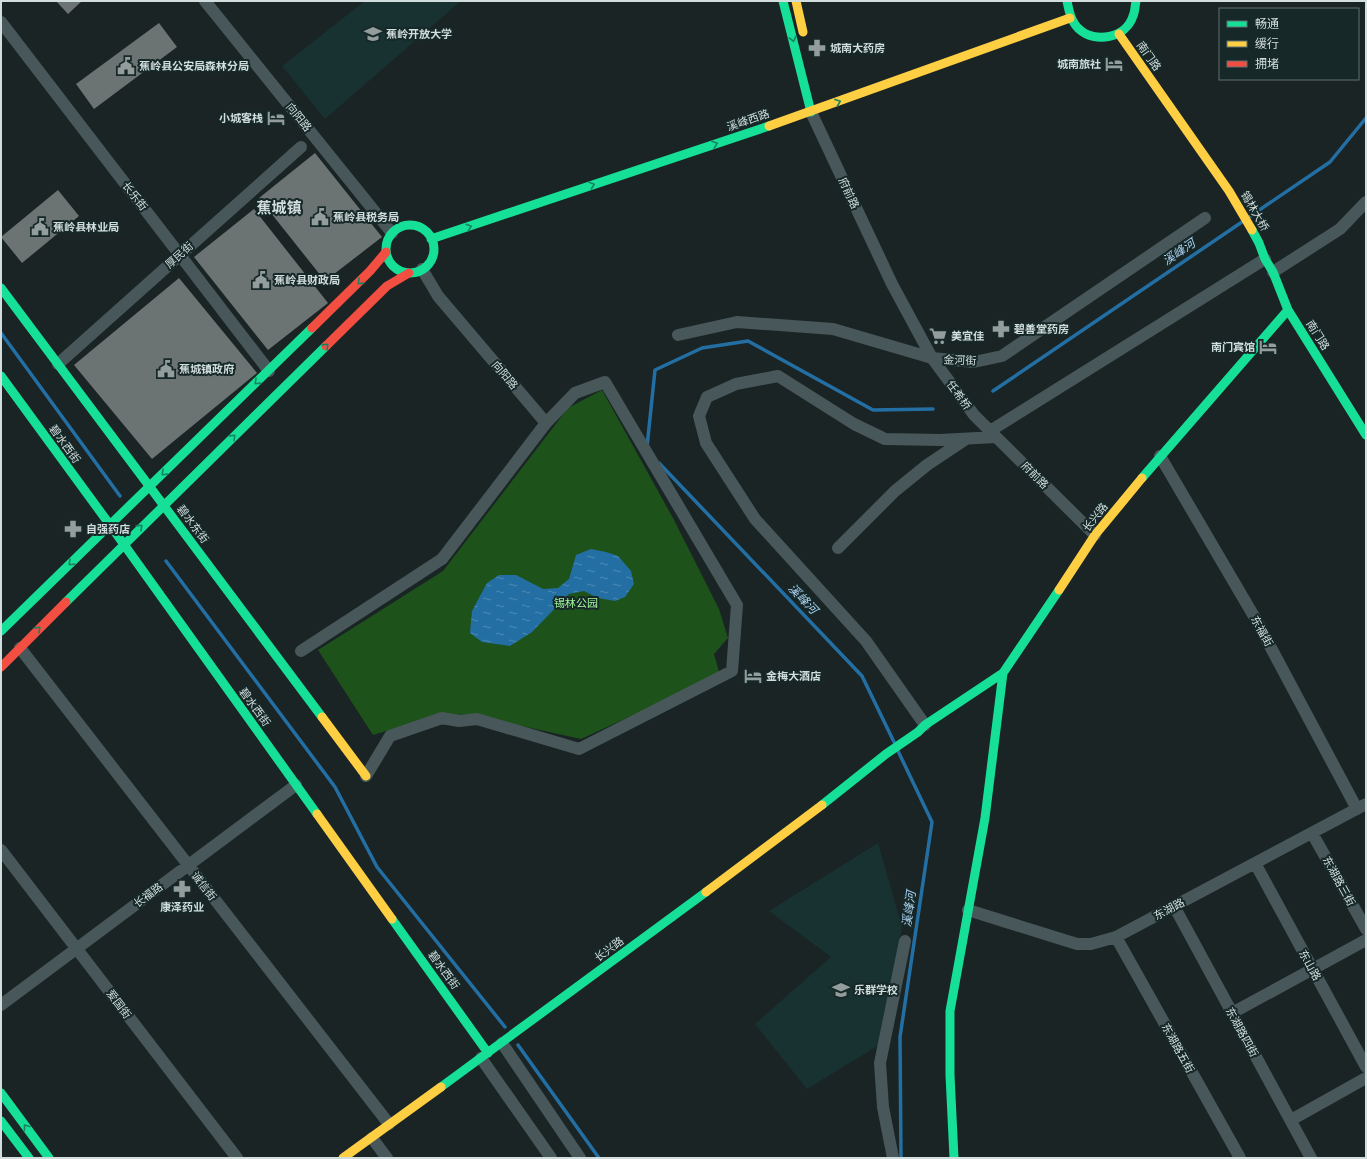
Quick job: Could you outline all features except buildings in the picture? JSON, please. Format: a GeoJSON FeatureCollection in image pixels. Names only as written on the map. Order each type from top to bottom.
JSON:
{"type":"FeatureCollection","features":[{"type":"Feature","properties":{"kind":"street","name":"向阳路"},"geometry":{"type":"LineString","coordinates":[[205,1],[392,233]]}},
{"type":"Feature","properties":{"kind":"street","name":"府前路"},"geometry":{"type":"LineString","coordinates":[[783,1],[817,107],[892,284],[932,358],[944,374]]}},
{"type":"Feature","properties":{"kind":"street"},"geometry":{"type":"LineString","coordinates":[[796,1],[805,39]]}},
{"type":"Feature","properties":{"kind":"street"},"geometry":{"type":"LineString","coordinates":[[1067,1],[1067,10],[1074,25],[1080,31],[1094,38],[1103,38],[1118,34],[1130,22],[1134,15],[1136,1]]}},
{"type":"Feature","properties":{"kind":"street","name":"溪峰西路"},"geometry":{"type":"LineString","coordinates":[[431,239],[817,107],[1070,18]]}},
{"type":"Feature","properties":{"kind":"street","name":"长乐街"},"geometry":{"type":"LineString","coordinates":[[1,22],[269,371]]}},
{"type":"Feature","properties":{"kind":"street","name":"南门路"},"geometry":{"type":"LineString","coordinates":[[1118,34],[1229,191]]}},
{"type":"Feature","properties":{"kind":"street","name":"厚民街"},"geometry":{"type":"LineString","coordinates":[[58,364],[301,147]]}},
{"type":"Feature","properties":{"kind":"street","name":"锡林大桥"},"geometry":{"type":"LineString","coordinates":[[1229,191],[1259,243]]}},
{"type":"Feature","properties":{"kind":"street"},"geometry":{"type":"LineString","coordinates":[[1273,272],[1340,228],[1366,202]]}},
{"type":"Feature","properties":{"kind":"street","name":"金河街"},"geometry":{"type":"LineString","coordinates":[[678,335],[738,322],[833,329],[932,358],[974,362],[1002,356],[1205,218]]}},
{"type":"Feature","properties":{"kind":"street"},"geometry":{"type":"LineString","coordinates":[[403,226],[417,226],[428,233],[431,239],[433,252],[431,259],[422,269],[409,273],[403,272],[391,265],[386,252],[386,245],[392,233],[397,229],[403,226]]}},
{"type":"Feature","properties":{"kind":"street","name":"南门路"},"geometry":{"type":"LineString","coordinates":[[1259,243],[1265,259],[1273,272],[1288,310],[1366,435]]}},
{"type":"Feature","properties":{"kind":"street"},"geometry":{"type":"LineString","coordinates":[[1,631],[370,272],[386,252]]}},
{"type":"Feature","properties":{"kind":"street"},"geometry":{"type":"LineString","coordinates":[[838,548],[895,491],[927,465],[967,439],[990,431],[1265,259]]}},
{"type":"Feature","properties":{"kind":"street","name":"向阳路"},"geometry":{"type":"LineString","coordinates":[[422,269],[438,296],[546,424]]}},
{"type":"Feature","properties":{"kind":"street"},"geometry":{"type":"LineString","coordinates":[[1,667],[123,544],[387,286],[409,273]]}},
{"type":"Feature","properties":{"kind":"street","name":"碧水东街"},"geometry":{"type":"LineString","coordinates":[[1,288],[366,776]]}},
{"type":"Feature","properties":{"kind":"street","name":"长兴路"},"geometry":{"type":"LineString","coordinates":[[343,1158],[485,1056],[806,818],[886,754],[1003,673],[1095,535],[1160,456],[1288,310]]}},
{"type":"Feature","properties":{"kind":"street","name":"任希桥"},"geometry":{"type":"LineString","coordinates":[[944,374],[974,415]]}},
{"type":"Feature","properties":{"kind":"street","name":"碧水西街"},"geometry":{"type":"LineString","coordinates":[[1,376],[296,784],[485,1056]]}},
{"type":"Feature","properties":{"kind":"street"},"geometry":{"type":"LineString","coordinates":[[922,729],[866,641],[755,519],[706,443],[699,416],[708,397],[736,384],[778,376],[854,424],[885,439],[967,439],[990,431]]}},
{"type":"Feature","properties":{"kind":"street"},"geometry":{"type":"LineString","coordinates":[[301,651],[442,559],[546,424],[575,393],[605,382],[737,605],[732,671],[579,749],[477,719],[459,721],[442,718],[390,736],[366,776]]}},
{"type":"Feature","properties":{"kind":"street","name":"府前路"},"geometry":{"type":"LineString","coordinates":[[974,415],[1095,535]]}},
{"type":"Feature","properties":{"kind":"street","name":"东福街"},"geometry":{"type":"LineString","coordinates":[[1160,456],[1255,618],[1362,806]]}},
{"type":"Feature","properties":{"kind":"street","name":"诚信街"},"geometry":{"type":"LineString","coordinates":[[20,648],[389,1124]]}},
{"type":"Feature","properties":{"kind":"street"},"geometry":{"type":"LineString","coordinates":[[954,1158],[950,1075],[950,1011],[985,818],[1003,673]]}},
{"type":"Feature","properties":{"kind":"street","name":"长福路"},"geometry":{"type":"LineString","coordinates":[[1,1005],[296,784]]}},
{"type":"Feature","properties":{"kind":"street","name":"东湖路"},"geometry":{"type":"LineString","coordinates":[[968,910],[1077,944],[1091,944],[1116,937],[1362,806]]}},
{"type":"Feature","properties":{"kind":"street","name":"东湖路三街"},"geometry":{"type":"LineString","coordinates":[[1312,833],[1366,929]]}},
{"type":"Feature","properties":{"kind":"street","name":"爱国街"},"geometry":{"type":"LineString","coordinates":[[1,850],[237,1158]]}},
{"type":"Feature","properties":{"kind":"street","name":"东山路"},"geometry":{"type":"LineString","coordinates":[[1255,863],[1366,1067]]}},
{"type":"Feature","properties":{"kind":"street","name":"东湖路四街"},"geometry":{"type":"LineString","coordinates":[[1174,906],[1311,1158]]}},
{"type":"Feature","properties":{"kind":"street","name":"东湖路五街"},"geometry":{"type":"LineString","coordinates":[[1116,937],[1240,1158]]}},
{"type":"Feature","properties":{"kind":"street"},"geometry":{"type":"LineString","coordinates":[[1232,1013],[1366,940]]}},
{"type":"Feature","properties":{"kind":"street"},"geometry":{"type":"LineString","coordinates":[[893,1158],[884,1108],[880,1063],[905,941]]}},
{"type":"Feature","properties":{"kind":"street"},"geometry":{"type":"LineString","coordinates":[[502,1043],[580,1158]]}},
{"type":"Feature","properties":{"kind":"street"},"geometry":{"type":"LineString","coordinates":[[485,1056],[552,1158]]}},
{"type":"Feature","properties":{"kind":"street"},"geometry":{"type":"LineString","coordinates":[[1291,1120],[1366,1078]]}},
{"type":"Feature","properties":{"kind":"street"},"geometry":{"type":"LineString","coordinates":[[1,1093],[49,1158]]}},
{"type":"Feature","properties":{"kind":"street"},"geometry":{"type":"LineString","coordinates":[[1,1121],[29,1158]]}},
{"type":"Feature","properties":{"kind":"street"},"geometry":{"type":"LineString","coordinates":[[372,1138],[387,1158]]}},
{"type":"Feature","properties":{"kind":"shaded area","name":"蕉岭开放大学"},"geometry":{"type":"Polygon","coordinates":[[[365,1],[461,1],[325,119],[282,66],[365,1]]]}},
{"type":"Feature","properties":{"kind":"shaded area","name":"乐群学校"},"geometry":{"type":"Polygon","coordinates":[[[878,843],[902,927],[879,1045],[807,1089],[755,1024],[831,957],[769,911],[878,843]]]}},
{"type":"Feature","properties":{"kind":"green space","name":"锡林公园"},"geometry":{"type":"Polygon","coordinates":[[[602,390],[673,518],[719,609],[728,638],[714,654],[720,675],[581,739],[467,714],[434,717],[373,735],[318,650],[443,571],[568,408],[602,390]]]}},
{"type":"Feature","properties":{"kind":"water"},"geometry":{"type":"Polygon","coordinates":[[[591,549],[618,556],[631,571],[634,584],[625,597],[615,601],[598,598],[584,591],[569,594],[532,632],[510,646],[482,642],[470,633],[472,611],[487,583],[499,575],[516,575],[543,589],[558,588],[569,579],[576,555],[591,549]]]}},
{"type":"Feature","properties":{"kind":"waterway","name":"溪峰河"},"geometry":{"type":"LineString","coordinates":[[1249,217],[1330,162],[1366,118]]}},
{"type":"Feature","properties":{"kind":"waterway","name":"溪峰河"},"geometry":{"type":"LineString","coordinates":[[993,391],[1242,222]]}},
{"type":"Feature","properties":{"kind":"waterway"},"geometry":{"type":"LineString","coordinates":[[1,333],[120,496]]}},
{"type":"Feature","properties":{"kind":"waterway","name":"溪峰河"},"geometry":{"type":"LineString","coordinates":[[647,447],[655,370],[702,348],[748,341],[873,410],[933,409]]}},
{"type":"Feature","properties":{"kind":"waterway","name":"溪峰河"},"geometry":{"type":"LineString","coordinates":[[659,463],[862,676],[894,742]]}},
{"type":"Feature","properties":{"kind":"waterway"},"geometry":{"type":"LineString","coordinates":[[166,561],[335,787],[377,867],[505,1027]]}},
{"type":"Feature","properties":{"kind":"waterway","name":"溪峰河"},"geometry":{"type":"LineString","coordinates":[[898,751],[932,822],[900,1037],[901,1158]]}},
{"type":"Feature","properties":{"kind":"waterway"},"geometry":{"type":"LineString","coordinates":[[518,1045],[599,1158]]}},
{"type":"Feature","properties":{"kind":"traffic: fast"},"geometry":{"type":"LineString","coordinates":[[783,1],[811,112]]}},
{"type":"Feature","properties":{"kind":"traffic: fast"},"geometry":{"type":"LineString","coordinates":[[1067,1],[1071,16],[1076,26],[1086,34],[1101,37],[1117,34],[1124,29],[1133,16],[1136,1]]}},
{"type":"Feature","properties":{"kind":"traffic: fast"},"geometry":{"type":"LineString","coordinates":[[431,239],[769,126]]}},
{"type":"Feature","properties":{"kind":"traffic: fast"},"geometry":{"type":"LineString","coordinates":[[410,225],[419,227],[427,232],[432,240],[434,249],[432,258],[427,266],[419,271],[410,273],[401,271],[393,266],[388,258],[386,249],[388,240],[393,232],[401,227],[410,225]]}},
{"type":"Feature","properties":{"kind":"traffic: fast"},"geometry":{"type":"LineString","coordinates":[[1252,230],[1265,259],[1273,272],[1288,310],[1366,435]]}},
{"type":"Feature","properties":{"kind":"traffic: fast"},"geometry":{"type":"LineString","coordinates":[[1,288],[322,717]]}},
{"type":"Feature","properties":{"kind":"traffic: fast"},"geometry":{"type":"LineString","coordinates":[[1142,478],[1288,310]]}},
{"type":"Feature","properties":{"kind":"traffic: fast"},"geometry":{"type":"LineString","coordinates":[[1,631],[312,328]]}},
{"type":"Feature","properties":{"kind":"traffic: fast"},"geometry":{"type":"LineString","coordinates":[[66,602],[326,346]]}},
{"type":"Feature","properties":{"kind":"traffic: fast"},"geometry":{"type":"LineString","coordinates":[[1,376],[110,525],[317,814]]}},
{"type":"Feature","properties":{"kind":"traffic: fast"},"geometry":{"type":"LineString","coordinates":[[822,805],[886,754],[918,732],[925,725],[1003,673],[1059,590]]}},
{"type":"Feature","properties":{"kind":"traffic: fast"},"geometry":{"type":"LineString","coordinates":[[954,1158],[950,1075],[950,1011],[985,818],[1003,673]]}},
{"type":"Feature","properties":{"kind":"traffic: fast"},"geometry":{"type":"LineString","coordinates":[[441,1087],[706,892]]}},
{"type":"Feature","properties":{"kind":"traffic: fast"},"geometry":{"type":"LineString","coordinates":[[392,919],[488,1053]]}},
{"type":"Feature","properties":{"kind":"traffic: fast"},"geometry":{"type":"LineString","coordinates":[[1,1093],[49,1158]]}},
{"type":"Feature","properties":{"kind":"traffic: fast"},"geometry":{"type":"LineString","coordinates":[[1,1121],[29,1158]]}},
{"type":"Feature","properties":{"kind":"traffic: slow"},"geometry":{"type":"LineString","coordinates":[[796,1],[803,32]]}},
{"type":"Feature","properties":{"kind":"traffic: slow"},"geometry":{"type":"LineString","coordinates":[[769,126],[1070,18]]}},
{"type":"Feature","properties":{"kind":"traffic: slow"},"geometry":{"type":"LineString","coordinates":[[1119,34],[1229,191],[1252,230]]}},
{"type":"Feature","properties":{"kind":"traffic: slow"},"geometry":{"type":"LineString","coordinates":[[1059,590],[1095,535],[1142,478]]}},
{"type":"Feature","properties":{"kind":"traffic: slow"},"geometry":{"type":"LineString","coordinates":[[322,717],[366,776]]}},
{"type":"Feature","properties":{"kind":"traffic: slow"},"geometry":{"type":"LineString","coordinates":[[706,892],[822,805]]}},
{"type":"Feature","properties":{"kind":"traffic: slow"},"geometry":{"type":"LineString","coordinates":[[317,814],[392,919]]}},
{"type":"Feature","properties":{"kind":"traffic: slow"},"geometry":{"type":"LineString","coordinates":[[343,1158],[441,1087]]}},
{"type":"Feature","properties":{"kind":"traffic: jam"},"geometry":{"type":"LineString","coordinates":[[312,328],[370,271],[386,252]]}},
{"type":"Feature","properties":{"kind":"traffic: jam"},"geometry":{"type":"LineString","coordinates":[[326,346],[387,286],[409,273]]}},
{"type":"Feature","properties":{"kind":"traffic: jam"},"geometry":{"type":"LineString","coordinates":[[1,667],[66,602]]}},
{"type":"Feature","properties":{"kind":"place","name":"蕉岭开放大学"},"geometry":{"type":"Point","coordinates":[373,34]}},
{"type":"Feature","properties":{"kind":"place","name":"城南大药房"},"geometry":{"type":"Point","coordinates":[817,48]}},
{"type":"Feature","properties":{"kind":"place","name":"城南旅社"},"geometry":{"type":"Point","coordinates":[1114,64]}},
{"type":"Feature","properties":{"kind":"place","name":"蕉岭县公安局森林分局"},"geometry":{"type":"Point","coordinates":[126,66]}},
{"type":"Feature","properties":{"kind":"place","name":"小城客栈"},"geometry":{"type":"Point","coordinates":[276,118]}},
{"type":"Feature","properties":{"kind":"place","name":"蕉岭县税务局"},"geometry":{"type":"Point","coordinates":[320,217]}},
{"type":"Feature","properties":{"kind":"place","name":"蕉岭县林业局"},"geometry":{"type":"Point","coordinates":[40,227]}},
{"type":"Feature","properties":{"kind":"place","name":"蕉岭县财政局"},"geometry":{"type":"Point","coordinates":[261,280]}},
{"type":"Feature","properties":{"kind":"place","name":"碧善堂药房"},"geometry":{"type":"Point","coordinates":[1001,329]}},
{"type":"Feature","properties":{"kind":"place","name":"美宜佳"},"geometry":{"type":"Point","coordinates":[938,336]}},
{"type":"Feature","properties":{"kind":"place","name":"南门宾馆"},"geometry":{"type":"Point","coordinates":[1268,347]}},
{"type":"Feature","properties":{"kind":"place","name":"蕉城镇政府"},"geometry":{"type":"Point","coordinates":[166,369]}},
{"type":"Feature","properties":{"kind":"place","name":"自强药店"},"geometry":{"type":"Point","coordinates":[73,529]}},
{"type":"Feature","properties":{"kind":"place","name":"金梅大酒店"},"geometry":{"type":"Point","coordinates":[753,676]}},
{"type":"Feature","properties":{"kind":"place","name":"康泽药业"},"geometry":{"type":"Point","coordinates":[182,889]}},
{"type":"Feature","properties":{"kind":"place","name":"乐群学校"},"geometry":{"type":"Point","coordinates":[841,990]}},
{"type":"Feature","properties":{"kind":"district","name":"蕉城镇"},"geometry":{"type":"Point","coordinates":[279,207]}}]}
